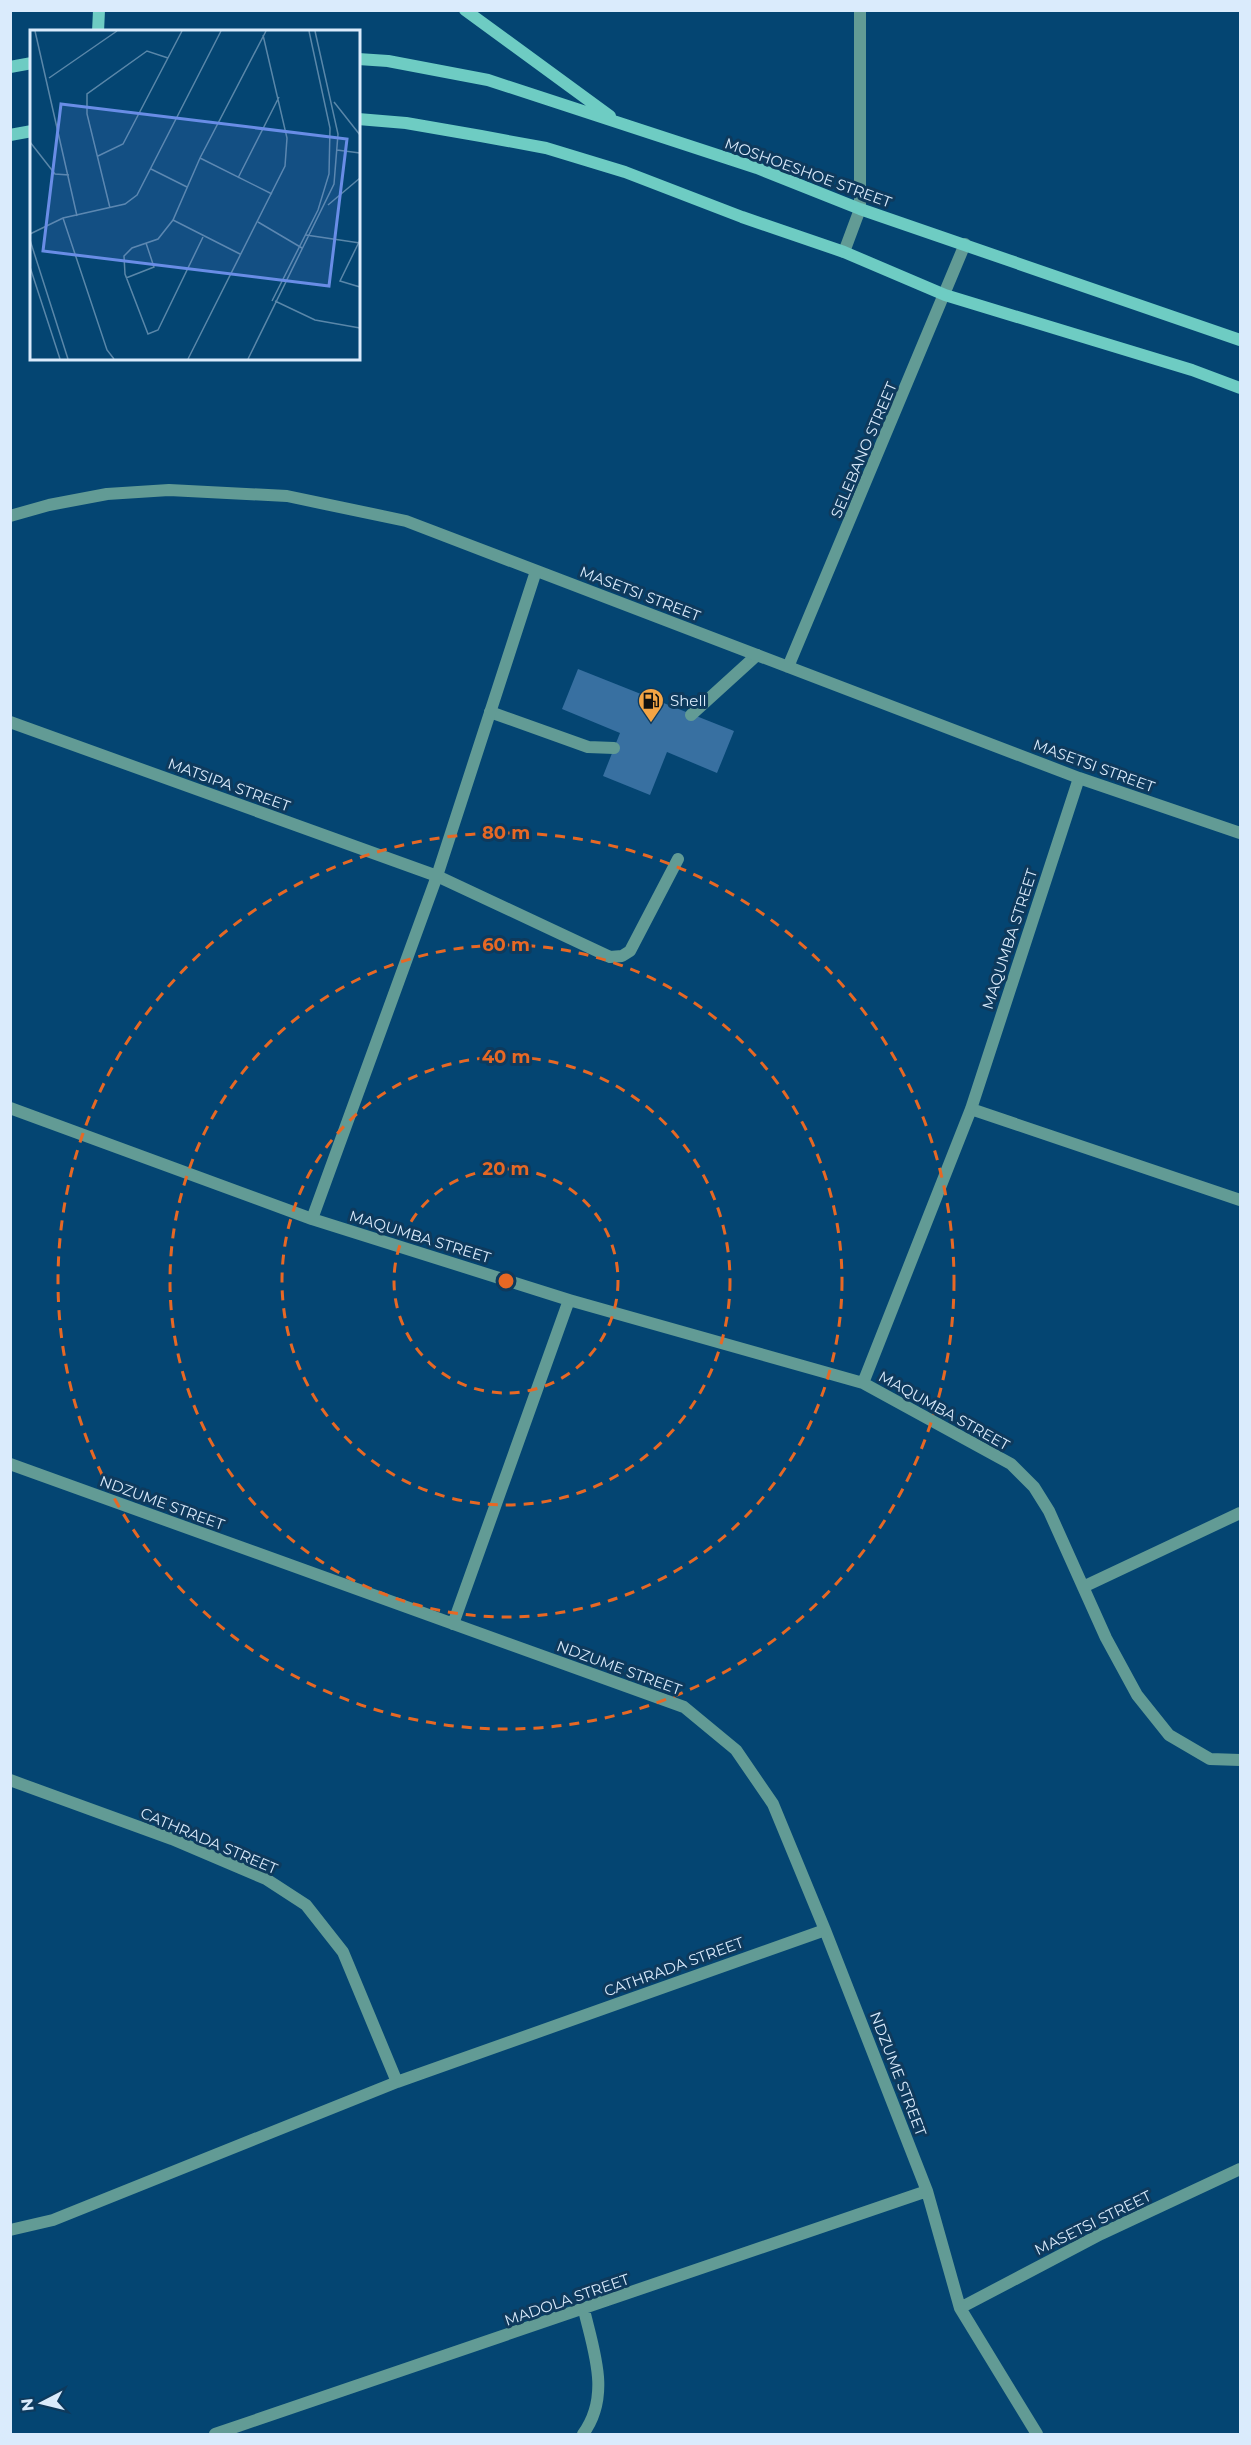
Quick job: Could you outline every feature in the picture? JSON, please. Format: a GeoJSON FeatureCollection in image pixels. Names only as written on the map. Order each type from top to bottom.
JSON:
{"type":"FeatureCollection","features":[{"type":"Feature","properties":{"kind":"street"},"geometry":{"type":"LineString","coordinates":[[98,30],[99,10]]}},
{"type":"Feature","properties":{"kind":"street"},"geometry":{"type":"LineString","coordinates":[[465,10],[620,123]]}},
{"type":"Feature","properties":{"kind":"street"},"geometry":{"type":"LineString","coordinates":[[844,252],[860,209],[860,10]]}},
{"type":"Feature","properties":{"kind":"street","name":"MOSHOESHOE STREET"},"geometry":{"type":"LineString","coordinates":[[360,59],[388,61],[488,80],[757,168],[860,209],[1240,340]]}},
{"type":"Feature","properties":{"kind":"street"},"geometry":{"type":"LineString","coordinates":[[10,67],[30,63]]}},
{"type":"Feature","properties":{"kind":"street"},"geometry":{"type":"LineString","coordinates":[[360,119],[417,125],[546,148],[625,172],[742,217],[844,252],[945,295],[1192,370],[1240,388]]}},
{"type":"Feature","properties":{"kind":"street"},"geometry":{"type":"LineString","coordinates":[[10,135],[30,131]]}},
{"type":"Feature","properties":{"kind":"street","name":"SELEBANO STREET"},"geometry":{"type":"LineString","coordinates":[[788,667],[965,244]]}},
{"type":"Feature","properties":{"kind":"street","name":"MASETSI STREET"},"geometry":{"type":"LineString","coordinates":[[10,516],[49,505],[107,494],[169,490],[287,496],[406,521],[1078,778],[1240,833]]}},
{"type":"Feature","properties":{"kind":"street"},"geometry":{"type":"LineString","coordinates":[[312,1219],[437,876],[536,571]]}},
{"type":"Feature","properties":{"kind":"street"},"geometry":{"type":"LineString","coordinates":[[691,715],[757,655]]}},
{"type":"Feature","properties":{"kind":"street"},"geometry":{"type":"LineString","coordinates":[[490,712],[588,747],[614,748]]}},
{"type":"Feature","properties":{"kind":"street","name":"MATSIPA STREET"},"geometry":{"type":"LineString","coordinates":[[10,722],[437,876],[610,957],[622,956],[630,951],[678,859]]}},
{"type":"Feature","properties":{"kind":"street","name":"MAQUMBA STREET"},"geometry":{"type":"LineString","coordinates":[[863,1383],[971,1109],[1078,778]]}},
{"type":"Feature","properties":{"kind":"street","name":"MAQUMBA STREET"},"geometry":{"type":"LineString","coordinates":[[10,1108],[312,1219],[569,1300],[863,1383],[1011,1464],[1034,1487],[1049,1511],[1106,1638],[1137,1695],[1169,1735],[1210,1759],[1240,1760]]}},
{"type":"Feature","properties":{"kind":"street"},"geometry":{"type":"LineString","coordinates":[[971,1109],[1240,1200]]}},
{"type":"Feature","properties":{"kind":"street"},"geometry":{"type":"LineString","coordinates":[[453,1624],[569,1300]]}},
{"type":"Feature","properties":{"kind":"street","name":"NDZUME STREET"},"geometry":{"type":"LineString","coordinates":[[10,1464],[684,1707],[736,1750],[773,1804],[825,1930],[927,2191],[960,2308],[1037,2434]]}},
{"type":"Feature","properties":{"kind":"street"},"geometry":{"type":"LineString","coordinates":[[1083,1587],[1240,1513]]}},
{"type":"Feature","properties":{"kind":"street","name":"CATHRADA STREET"},"geometry":{"type":"LineString","coordinates":[[10,1780],[183,1843],[266,1879],[306,1905],[343,1953],[397,2082]]}},
{"type":"Feature","properties":{"kind":"street","name":"CATHRADA STREET"},"geometry":{"type":"LineString","coordinates":[[10,2230],[53,2220],[397,2082],[825,1930]]}},
{"type":"Feature","properties":{"kind":"street","name":"MASETSI STREET"},"geometry":{"type":"LineString","coordinates":[[960,2308],[1101,2234],[1240,2169]]}},
{"type":"Feature","properties":{"kind":"street","name":"MADOLA STREET"},"geometry":{"type":"LineString","coordinates":[[216,2434],[927,2191]]}},
{"type":"Feature","properties":{"kind":"street"},"geometry":{"type":"LineString","coordinates":[[583,2434],[592,2422],[600,2387],[584,2310]]}},
{"type":"Feature","properties":{"kind":"building"},"geometry":{"type":"Polygon","coordinates":[[[578,669],[734,731],[717,773],[667,752],[650,795],[603,776],[620,733],[562,709],[578,669]]]}},
{"type":"Feature","properties":{"kind":"place","name":"Shell"},"geometry":{"type":"Point","coordinates":[651,724]}}]}
